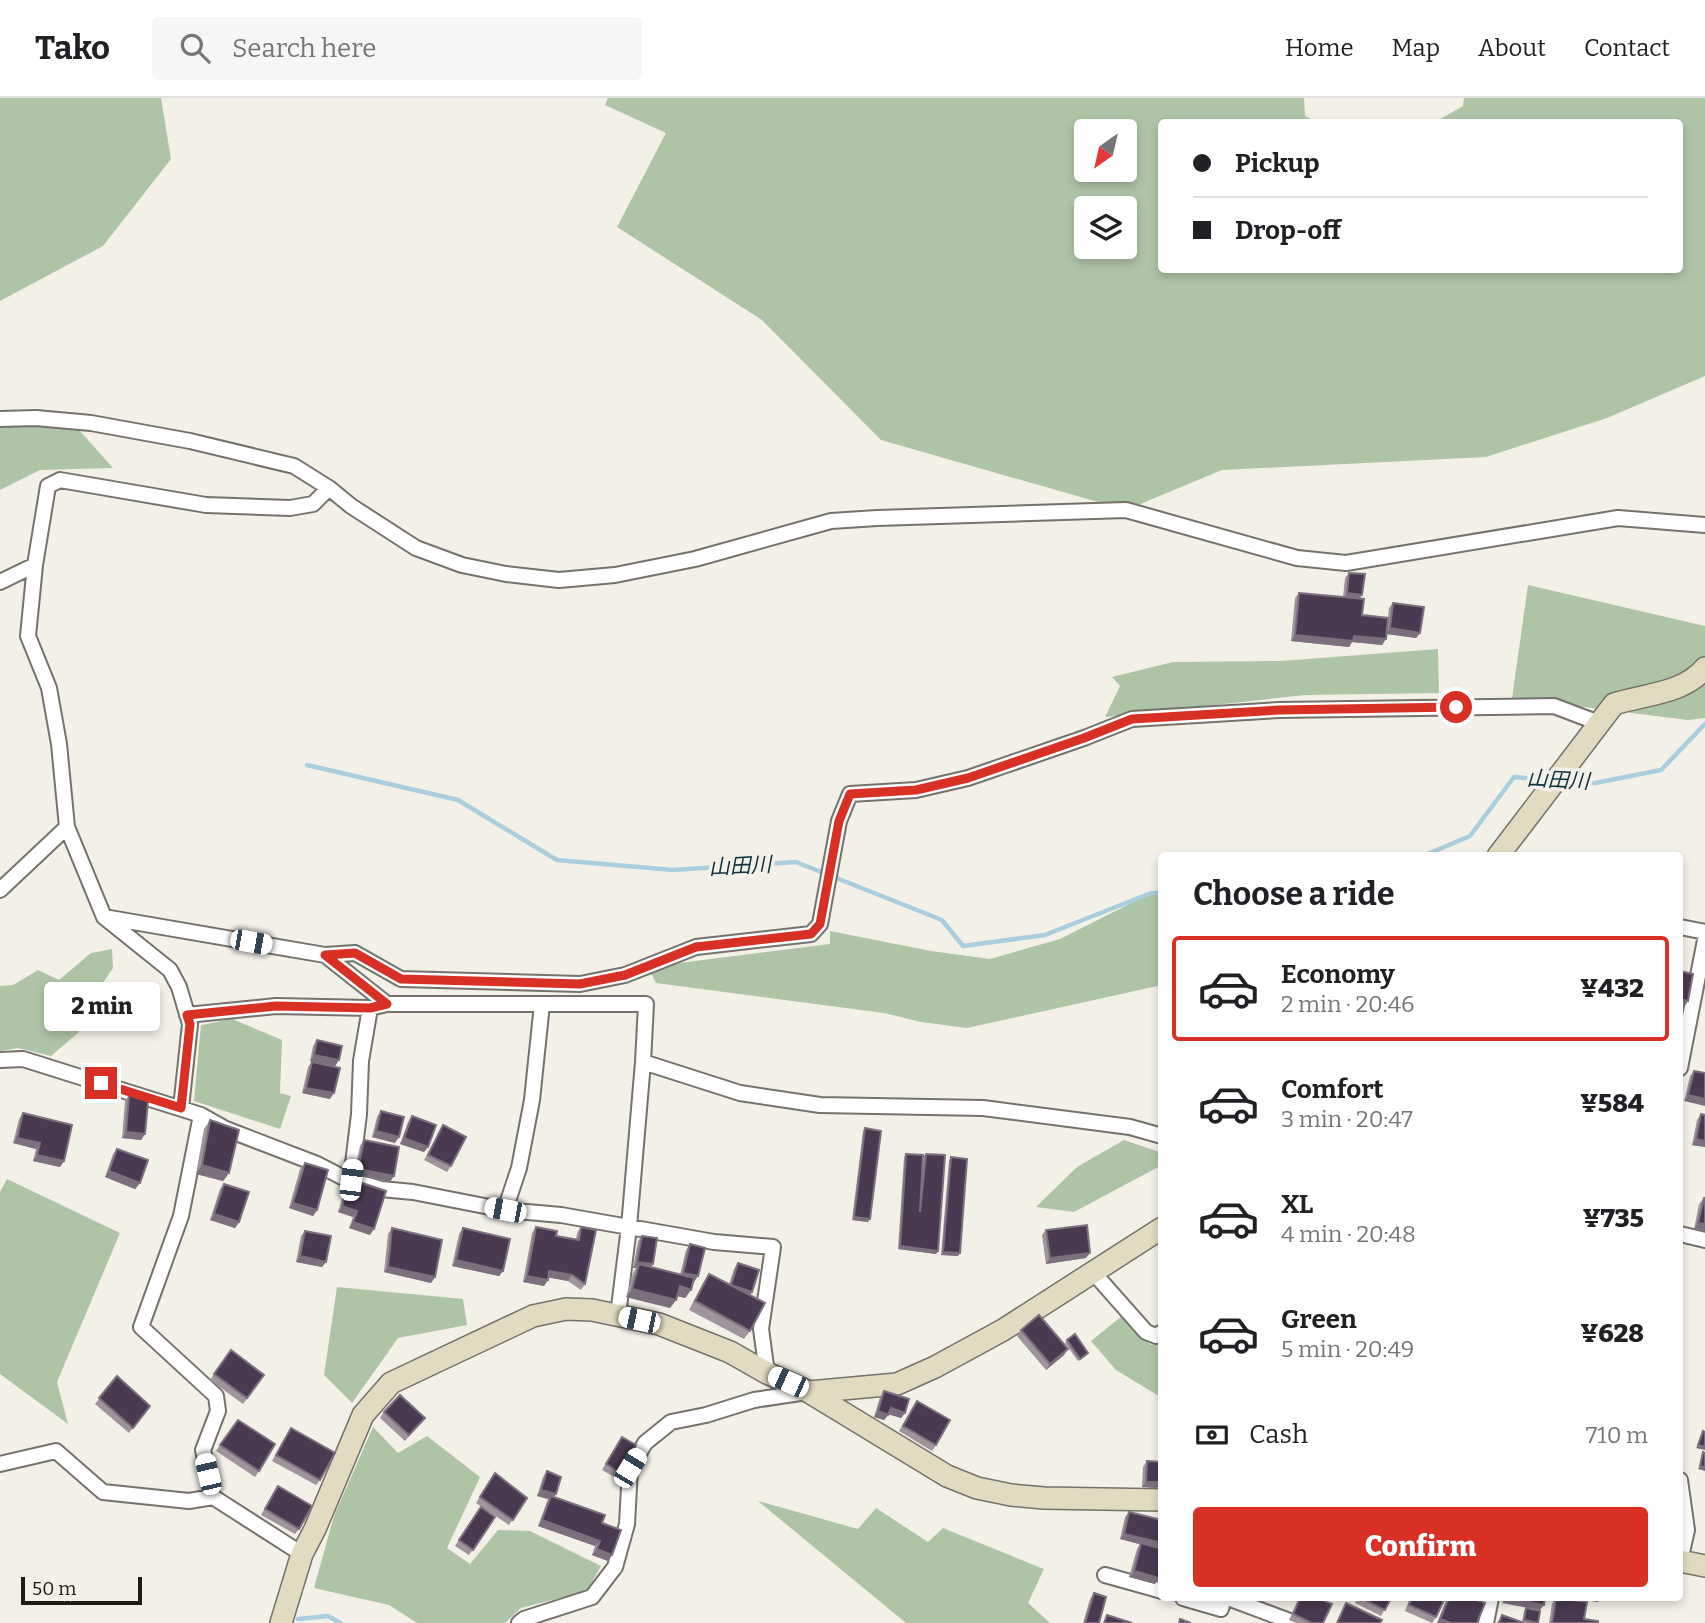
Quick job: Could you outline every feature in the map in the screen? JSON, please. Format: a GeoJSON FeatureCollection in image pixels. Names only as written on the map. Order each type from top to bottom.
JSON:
{"type":"FeatureCollection","features":[{"type":"Feature","properties":{"kind":"street"},"geometry":{"type":"LineString","coordinates":[[0,419],[36,418],[91,423],[190,441],[294,466],[416,548],[462,565],[506,574],[559,580],[615,575],[695,559],[831,521],[877,518],[1126,510],[1297,558],[1346,563],[1618,518],[1705,525]]}},
{"type":"Feature","properties":{"kind":"street"},"geometry":{"type":"LineString","coordinates":[[181,1108],[190,1024],[179,987],[170,970],[104,917],[67,827],[59,744],[49,688],[29,636],[35,565],[48,486],[60,480],[206,505],[290,508],[313,504],[329,488]]}},
{"type":"Feature","properties":{"kind":"street"},"geometry":{"type":"LineString","coordinates":[[0,582],[35,565]]}},
{"type":"Feature","properties":{"kind":"street"},"geometry":{"type":"LineString","coordinates":[[1501,852],[1614,704],[1637,696],[1665,692],[1685,684],[1705,668]]}},
{"type":"Feature","properties":{"kind":"street"},"geometry":{"type":"LineString","coordinates":[[104,917],[325,955],[355,953],[401,979],[580,984],[625,975],[696,947],[811,934],[820,924],[839,821],[850,794],[916,790],[968,778],[1132,719],[1279,710],[1554,706],[1599,723]]}},
{"type":"Feature","properties":{"kind":"street"},"geometry":{"type":"LineString","coordinates":[[0,890],[67,827]]}},
{"type":"Feature","properties":{"kind":"street"},"geometry":{"type":"LineString","coordinates":[[1683,928],[1705,932]]}},
{"type":"Feature","properties":{"kind":"street"},"geometry":{"type":"LineString","coordinates":[[1683,1053],[1705,940]]}},
{"type":"Feature","properties":{"kind":"street"},"geometry":{"type":"LineString","coordinates":[[325,955],[387,1004]]}},
{"type":"Feature","properties":{"kind":"street"},"geometry":{"type":"LineString","coordinates":[[187,1015],[276,1006],[370,1008],[387,1004],[646,1004],[629,1227],[618,1315]]}},
{"type":"Feature","properties":{"kind":"street"},"geometry":{"type":"LineString","coordinates":[[505,1210],[519,1168],[532,1100],[542,1004]]}},
{"type":"Feature","properties":{"kind":"street"},"geometry":{"type":"LineString","coordinates":[[351,1180],[359,1114],[361,1061],[370,1008]]}},
{"type":"Feature","properties":{"kind":"street"},"geometry":{"type":"LineString","coordinates":[[0,1060],[23,1059],[181,1108],[351,1180],[381,1189],[413,1192],[505,1210],[561,1215],[714,1242],[773,1247],[761,1329],[767,1373]]}},
{"type":"Feature","properties":{"kind":"street"},"geometry":{"type":"LineString","coordinates":[[643,1062],[740,1093],[820,1105],[983,1108],[1130,1127],[1158,1135]]}},
{"type":"Feature","properties":{"kind":"street"},"geometry":{"type":"LineString","coordinates":[[201,1115],[181,1216],[141,1327],[216,1396],[219,1411],[203,1450],[213,1497]]}},
{"type":"Feature","properties":{"kind":"street"},"geometry":{"type":"LineString","coordinates":[[519,1623],[592,1597],[615,1567],[626,1524],[630,1468],[645,1443],[671,1422],[706,1415],[754,1400],[897,1384],[969,1350],[1158,1231]]}},
{"type":"Feature","properties":{"kind":"street"},"geometry":{"type":"LineString","coordinates":[[1683,1235],[1705,1240]]}},
{"type":"Feature","properties":{"kind":"street"},"geometry":{"type":"LineString","coordinates":[[1093,1272],[1146,1332],[1158,1335]]}},
{"type":"Feature","properties":{"kind":"street"},"geometry":{"type":"LineString","coordinates":[[281,1623],[302,1554],[363,1415],[391,1383],[533,1316],[566,1308],[592,1310],[659,1324],[730,1352],[808,1392],[947,1476],[977,1488],[1044,1498],[1158,1500]]}},
{"type":"Feature","properties":{"kind":"street"},"geometry":{"type":"LineString","coordinates":[[0,1464],[56,1451],[103,1492],[189,1501],[213,1497],[302,1554]]}},
{"type":"Feature","properties":{"kind":"street"},"geometry":{"type":"LineString","coordinates":[[1683,1501],[1687,1530],[1683,1548]]}},
{"type":"Feature","properties":{"kind":"street"},"geometry":{"type":"LineString","coordinates":[[1683,1562],[1705,1566]]}},
{"type":"Feature","properties":{"kind":"street"},"geometry":{"type":"LineString","coordinates":[[1105,1574],[1158,1590]]}},
{"type":"Feature","properties":{"kind":"street"},"geometry":{"type":"LineString","coordinates":[[1193,1601],[1221,1609],[1225,1601]]}},
{"type":"Feature","properties":{"kind":"street"},"geometry":{"type":"LineString","coordinates":[[1234,1601],[1296,1623]]}},
{"type":"Feature","properties":{"kind":"street"},"geometry":{"type":"LineString","coordinates":[[1486,1623],[1490,1601]]}},
{"type":"Feature","properties":{"kind":"green space"},"geometry":{"type":"Polygon","coordinates":[[[0,98],[161,98],[171,159],[103,246],[0,301],[0,98]]]}},
{"type":"Feature","properties":{"kind":"green space"},"geometry":{"type":"Polygon","coordinates":[[[608,98],[1304,98],[1305,116],[1311,119],[1158,119],[1158,273],[1683,273],[1683,119],[1440,119],[1463,106],[1464,98],[1705,98],[1705,376],[1607,418],[1486,457],[1222,470],[1126,510],[881,440],[762,320],[617,227],[666,133],[605,105],[608,98]]]}},
{"type":"Feature","properties":{"kind":"green space"},"geometry":{"type":"Polygon","coordinates":[[[71,421],[113,468],[40,470],[0,490],[0,427],[71,421]]]}},
{"type":"Feature","properties":{"kind":"green space"},"geometry":{"type":"Polygon","coordinates":[[[1528,585],[1705,626],[1705,718],[1688,720],[1512,698],[1528,585]]]}},
{"type":"Feature","properties":{"kind":"green space"},"geometry":{"type":"Polygon","coordinates":[[[1438,649],[1439,693],[1305,695],[1105,717],[1120,686],[1112,677],[1173,662],[1281,661],[1438,649]]]}},
{"type":"Feature","properties":{"kind":"green space"},"geometry":{"type":"Polygon","coordinates":[[[1158,892],[1158,986],[967,1028],[921,1022],[884,1013],[656,983],[648,967],[830,944],[830,931],[931,951],[990,959],[1060,939],[1158,892]]]}},
{"type":"Feature","properties":{"kind":"green space"},"geometry":{"type":"Polygon","coordinates":[[[112,949],[113,968],[78,1020],[79,1032],[51,1056],[18,1048],[0,1051],[0,986],[13,985],[38,970],[59,980],[91,953],[112,949]]]}},
{"type":"Feature","properties":{"kind":"green space"},"geometry":{"type":"Polygon","coordinates":[[[232,1019],[282,1040],[280,1093],[291,1096],[280,1129],[194,1101],[201,1025],[232,1019]]]}},
{"type":"Feature","properties":{"kind":"green space"},"geometry":{"type":"Polygon","coordinates":[[[1124,1140],[1158,1152],[1158,1167],[1074,1212],[1036,1207],[1077,1167],[1124,1140]]]}},
{"type":"Feature","properties":{"kind":"green space"},"geometry":{"type":"Polygon","coordinates":[[[7,1179],[120,1233],[57,1382],[68,1424],[0,1374],[0,1192],[7,1179]]]}},
{"type":"Feature","properties":{"kind":"green space"},"geometry":{"type":"Polygon","coordinates":[[[337,1287],[463,1299],[467,1325],[398,1338],[352,1403],[324,1375],[337,1287]]]}},
{"type":"Feature","properties":{"kind":"green space"},"geometry":{"type":"Polygon","coordinates":[[[1122,1316],[1151,1345],[1158,1343],[1158,1396],[1116,1370],[1091,1341],[1122,1316]]]}},
{"type":"Feature","properties":{"kind":"green space"},"geometry":{"type":"Polygon","coordinates":[[[373,1427],[398,1453],[427,1436],[480,1477],[447,1548],[470,1564],[498,1530],[530,1531],[601,1566],[587,1591],[521,1608],[505,1623],[417,1623],[389,1605],[314,1588],[334,1516],[373,1427]]]}},
{"type":"Feature","properties":{"kind":"green space"},"geometry":{"type":"Polygon","coordinates":[[[758,1501],[858,1529],[876,1508],[928,1542],[943,1528],[1044,1569],[1028,1603],[1050,1623],[906,1623],[758,1501]]]}},
{"type":"Feature","properties":{"kind":"building"},"geometry":{"type":"Polygon","coordinates":[[[1349,573],[1365,574],[1362,595],[1347,593],[1349,573]]]}},
{"type":"Feature","properties":{"kind":"building"},"geometry":{"type":"Polygon","coordinates":[[[1299,593],[1364,599],[1362,615],[1388,618],[1386,639],[1354,636],[1353,641],[1295,635],[1299,593]]]}},
{"type":"Feature","properties":{"kind":"building"},"geometry":{"type":"Polygon","coordinates":[[[1393,603],[1424,607],[1420,633],[1390,628],[1393,603]]]}},
{"type":"Feature","properties":{"kind":"building"},"geometry":{"type":"Polygon","coordinates":[[[1683,972],[1693,974],[1688,1001],[1683,1000],[1683,972]]]}},
{"type":"Feature","properties":{"kind":"building"},"geometry":{"type":"Polygon","coordinates":[[[317,1040],[342,1046],[339,1060],[314,1055],[317,1040]]]}},
{"type":"Feature","properties":{"kind":"building"},"geometry":{"type":"Polygon","coordinates":[[[312,1062],[340,1068],[334,1093],[306,1088],[312,1062]]]}},
{"type":"Feature","properties":{"kind":"building"},"geometry":{"type":"Polygon","coordinates":[[[1694,1071],[1705,1073],[1705,1099],[1688,1095],[1694,1071]]]}},
{"type":"Feature","properties":{"kind":"building"},"geometry":{"type":"Polygon","coordinates":[[[129,1095],[148,1101],[145,1134],[126,1132],[129,1095]]]}},
{"type":"Feature","properties":{"kind":"building"},"geometry":{"type":"Polygon","coordinates":[[[381,1111],[404,1117],[399,1137],[376,1131],[381,1111]]]}},
{"type":"Feature","properties":{"kind":"building"},"geometry":{"type":"Polygon","coordinates":[[[23,1113],[72,1125],[64,1161],[37,1155],[40,1143],[17,1138],[23,1113]]]}},
{"type":"Feature","properties":{"kind":"building"},"geometry":{"type":"Polygon","coordinates":[[[1701,1114],[1705,1115],[1705,1141],[1696,1139],[1701,1114]]]}},
{"type":"Feature","properties":{"kind":"building"},"geometry":{"type":"Polygon","coordinates":[[[412,1116],[436,1125],[428,1147],[404,1138],[412,1116]]]}},
{"type":"Feature","properties":{"kind":"building"},"geometry":{"type":"Polygon","coordinates":[[[210,1120],[239,1130],[229,1173],[202,1165],[210,1120]]]}},
{"type":"Feature","properties":{"kind":"building"},"geometry":{"type":"Polygon","coordinates":[[[443,1125],[466,1137],[451,1166],[428,1155],[443,1125]]]}},
{"type":"Feature","properties":{"kind":"building"},"geometry":{"type":"Polygon","coordinates":[[[865,1128],[881,1131],[870,1219],[854,1217],[865,1128]]]}},
{"type":"Feature","properties":{"kind":"building"},"geometry":{"type":"Polygon","coordinates":[[[364,1140],[399,1147],[394,1176],[358,1169],[364,1140]]]}},
{"type":"Feature","properties":{"kind":"building"},"geometry":{"type":"Polygon","coordinates":[[[117,1149],[148,1160],[140,1183],[109,1171],[117,1149]]]}},
{"type":"Feature","properties":{"kind":"building"},"geometry":{"type":"Polygon","coordinates":[[[906,1154],[923,1155],[920,1212],[926,1154],[945,1155],[938,1251],[900,1246],[906,1154]]]}},
{"type":"Feature","properties":{"kind":"building"},"geometry":{"type":"Polygon","coordinates":[[[951,1157],[967,1159],[960,1253],[943,1252],[951,1157]]]}},
{"type":"Feature","properties":{"kind":"building"},"geometry":{"type":"Polygon","coordinates":[[[305,1163],[328,1170],[317,1210],[293,1203],[305,1163]]]}},
{"type":"Feature","properties":{"kind":"building"},"geometry":{"type":"Polygon","coordinates":[[[350,1179],[386,1191],[374,1229],[353,1222],[357,1211],[342,1206],[350,1179]]]}},
{"type":"Feature","properties":{"kind":"building"},"geometry":{"type":"Polygon","coordinates":[[[224,1184],[249,1192],[239,1222],[214,1214],[224,1184]]]}},
{"type":"Feature","properties":{"kind":"building"},"geometry":{"type":"Polygon","coordinates":[[[1705,1198],[1705,1224],[1698,1223],[1705,1198]]]}},
{"type":"Feature","properties":{"kind":"building"},"geometry":{"type":"Polygon","coordinates":[[[1087,1225],[1090,1253],[1050,1258],[1046,1230],[1087,1225]]]}},
{"type":"Feature","properties":{"kind":"building"},"geometry":{"type":"Polygon","coordinates":[[[536,1227],[557,1231],[556,1236],[579,1240],[581,1227],[596,1230],[585,1284],[572,1275],[549,1271],[548,1280],[527,1276],[536,1227]]]}},
{"type":"Feature","properties":{"kind":"building"},"geometry":{"type":"Polygon","coordinates":[[[392,1228],[442,1240],[435,1277],[388,1267],[392,1228]]]}},
{"type":"Feature","properties":{"kind":"building"},"geometry":{"type":"Polygon","coordinates":[[[463,1228],[510,1239],[503,1271],[456,1260],[463,1228]]]}},
{"type":"Feature","properties":{"kind":"building"},"geometry":{"type":"Polygon","coordinates":[[[305,1231],[331,1236],[326,1262],[300,1256],[305,1231]]]}},
{"type":"Feature","properties":{"kind":"building"},"geometry":{"type":"Polygon","coordinates":[[[642,1236],[657,1238],[653,1264],[637,1262],[642,1236]]]}},
{"type":"Feature","properties":{"kind":"building"},"geometry":{"type":"Polygon","coordinates":[[[690,1244],[705,1248],[698,1276],[683,1273],[690,1244]]]}},
{"type":"Feature","properties":{"kind":"building"},"geometry":{"type":"Polygon","coordinates":[[[738,1263],[759,1270],[752,1292],[731,1285],[738,1263]]]}},
{"type":"Feature","properties":{"kind":"building"},"geometry":{"type":"Polygon","coordinates":[[[639,1264],[694,1278],[691,1290],[680,1286],[676,1300],[632,1289],[639,1264]]]}},
{"type":"Feature","properties":{"kind":"building"},"geometry":{"type":"Polygon","coordinates":[[[709,1274],[765,1303],[750,1331],[695,1301],[709,1274]]]}},
{"type":"Feature","properties":{"kind":"building"},"geometry":{"type":"Polygon","coordinates":[[[1039,1315],[1068,1349],[1050,1364],[1021,1330],[1039,1315]]]}},
{"type":"Feature","properties":{"kind":"building"},"geometry":{"type":"Polygon","coordinates":[[[1075,1334],[1088,1353],[1080,1359],[1067,1340],[1075,1334]]]}},
{"type":"Feature","properties":{"kind":"building"},"geometry":{"type":"Polygon","coordinates":[[[231,1350],[264,1375],[247,1398],[214,1374],[231,1350]]]}},
{"type":"Feature","properties":{"kind":"building"},"geometry":{"type":"Polygon","coordinates":[[[117,1376],[150,1406],[133,1428],[99,1398],[117,1376]]]}},
{"type":"Feature","properties":{"kind":"building"},"geometry":{"type":"Polygon","coordinates":[[[884,1391],[909,1399],[905,1413],[891,1408],[888,1415],[878,1411],[884,1391]]]}},
{"type":"Feature","properties":{"kind":"building"},"geometry":{"type":"Polygon","coordinates":[[[400,1395],[425,1418],[409,1435],[384,1412],[400,1395]]]}},
{"type":"Feature","properties":{"kind":"building"},"geometry":{"type":"Polygon","coordinates":[[[917,1401],[950,1420],[936,1445],[903,1426],[917,1401]]]}},
{"type":"Feature","properties":{"kind":"building"},"geometry":{"type":"Polygon","coordinates":[[[238,1420],[275,1444],[259,1471],[220,1445],[238,1420]]]}},
{"type":"Feature","properties":{"kind":"building"},"geometry":{"type":"Polygon","coordinates":[[[291,1428],[335,1453],[320,1480],[276,1455],[291,1428]]]}},
{"type":"Feature","properties":{"kind":"building"},"geometry":{"type":"Polygon","coordinates":[[[1703,1431],[1705,1432],[1705,1447],[1698,1445],[1703,1431]]]}},
{"type":"Feature","properties":{"kind":"building"},"geometry":{"type":"Polygon","coordinates":[[[622,1437],[636,1445],[620,1473],[606,1464],[622,1437]]]}},
{"type":"Feature","properties":{"kind":"building"},"geometry":{"type":"Polygon","coordinates":[[[1703,1452],[1705,1453],[1705,1467],[1700,1466],[1703,1452]]]}},
{"type":"Feature","properties":{"kind":"building"},"geometry":{"type":"Polygon","coordinates":[[[1147,1461],[1158,1462],[1158,1482],[1146,1482],[1147,1461]]]}},
{"type":"Feature","properties":{"kind":"building"},"geometry":{"type":"Polygon","coordinates":[[[547,1471],[561,1477],[556,1494],[541,1490],[547,1471]]]}},
{"type":"Feature","properties":{"kind":"building"},"geometry":{"type":"Polygon","coordinates":[[[495,1473],[527,1498],[513,1520],[480,1497],[495,1473]]]}},
{"type":"Feature","properties":{"kind":"building"},"geometry":{"type":"Polygon","coordinates":[[[278,1486],[312,1506],[299,1529],[265,1509],[278,1486]]]}},
{"type":"Feature","properties":{"kind":"building"},"geometry":{"type":"Polygon","coordinates":[[[551,1496],[605,1515],[602,1523],[621,1530],[612,1555],[597,1549],[600,1541],[542,1520],[551,1496]]]}},
{"type":"Feature","properties":{"kind":"building"},"geometry":{"type":"Polygon","coordinates":[[[481,1507],[495,1517],[473,1550],[459,1540],[481,1507]]]}},
{"type":"Feature","properties":{"kind":"building"},"geometry":{"type":"Polygon","coordinates":[[[1129,1512],[1158,1519],[1158,1542],[1124,1534],[1129,1512]]]}},
{"type":"Feature","properties":{"kind":"building"},"geometry":{"type":"Polygon","coordinates":[[[1141,1543],[1158,1548],[1158,1578],[1134,1571],[1141,1543]]]}},
{"type":"Feature","properties":{"kind":"building"},"geometry":{"type":"Polygon","coordinates":[[[1094,1593],[1106,1597],[1099,1623],[1085,1623],[1094,1593]]]}},
{"type":"Feature","properties":{"kind":"building"},"geometry":{"type":"Polygon","coordinates":[[[1299,1601],[1324,1601],[1332,1604],[1323,1623],[1312,1623],[1293,1614],[1299,1601]]]}},
{"type":"Feature","properties":{"kind":"building"},"geometry":{"type":"Polygon","coordinates":[[[1367,1601],[1390,1601],[1385,1610],[1367,1601]]]}},
{"type":"Feature","properties":{"kind":"building"},"geometry":{"type":"Polygon","coordinates":[[[1411,1601],[1444,1601],[1436,1617],[1409,1605],[1411,1601]]]}},
{"type":"Feature","properties":{"kind":"building"},"geometry":{"type":"Polygon","coordinates":[[[1448,1601],[1485,1603],[1477,1623],[1451,1623],[1440,1619],[1448,1601]]]}},
{"type":"Feature","properties":{"kind":"building"},"geometry":{"type":"Polygon","coordinates":[[[1524,1601],[1545,1601],[1544,1605],[1524,1601]]]}},
{"type":"Feature","properties":{"kind":"building"},"geometry":{"type":"Polygon","coordinates":[[[1556,1601],[1587,1602],[1584,1619],[1598,1621],[1598,1623],[1552,1623],[1556,1601]]]}},
{"type":"Feature","properties":{"kind":"building"},"geometry":{"type":"Polygon","coordinates":[[[1346,1603],[1382,1620],[1380,1623],[1337,1623],[1346,1603]]]}},
{"type":"Feature","properties":{"kind":"building"},"geometry":{"type":"Polygon","coordinates":[[[1526,1608],[1540,1611],[1538,1623],[1524,1620],[1526,1608]]]}},
{"type":"Feature","properties":{"kind":"building"},"geometry":{"type":"Polygon","coordinates":[[[1107,1615],[1132,1623],[1104,1623],[1107,1615]]]}},
{"type":"Feature","properties":{"kind":"building"},"geometry":{"type":"Polygon","coordinates":[[[1502,1615],[1524,1623],[1499,1623],[1502,1615]]]}},
{"type":"Feature","properties":{"kind":"waterway","name":"山田川"},"geometry":{"type":"LineString","coordinates":[[1565,781],[1595,783],[1661,770],[1705,724]]}},
{"type":"Feature","properties":{"kind":"waterway","name":"山田川"},"geometry":{"type":"LineString","coordinates":[[307,765],[458,800],[557,860],[673,870],[796,862],[942,920],[963,946],[1045,935],[1151,893],[1158,893]]}},
{"type":"Feature","properties":{"kind":"waterway","name":"山田川"},"geometry":{"type":"LineString","coordinates":[[1432,852],[1470,836],[1514,777],[1546,780]]}},
{"type":"Feature","properties":{"kind":"waterway"},"geometry":{"type":"LineString","coordinates":[[298,1619],[328,1616],[340,1623]]}},
{"type":"Feature","properties":{"kind":"route"},"geometry":{"type":"LineString","coordinates":[[101,1083],[181,1108],[190,1024],[187,1015],[276,1006],[370,1008],[387,1004],[325,955],[355,953],[401,979],[580,984],[625,975],[696,947],[811,934],[820,924],[839,821],[850,794],[916,790],[968,778],[1132,719],[1279,710],[1456,707]]}}]}
